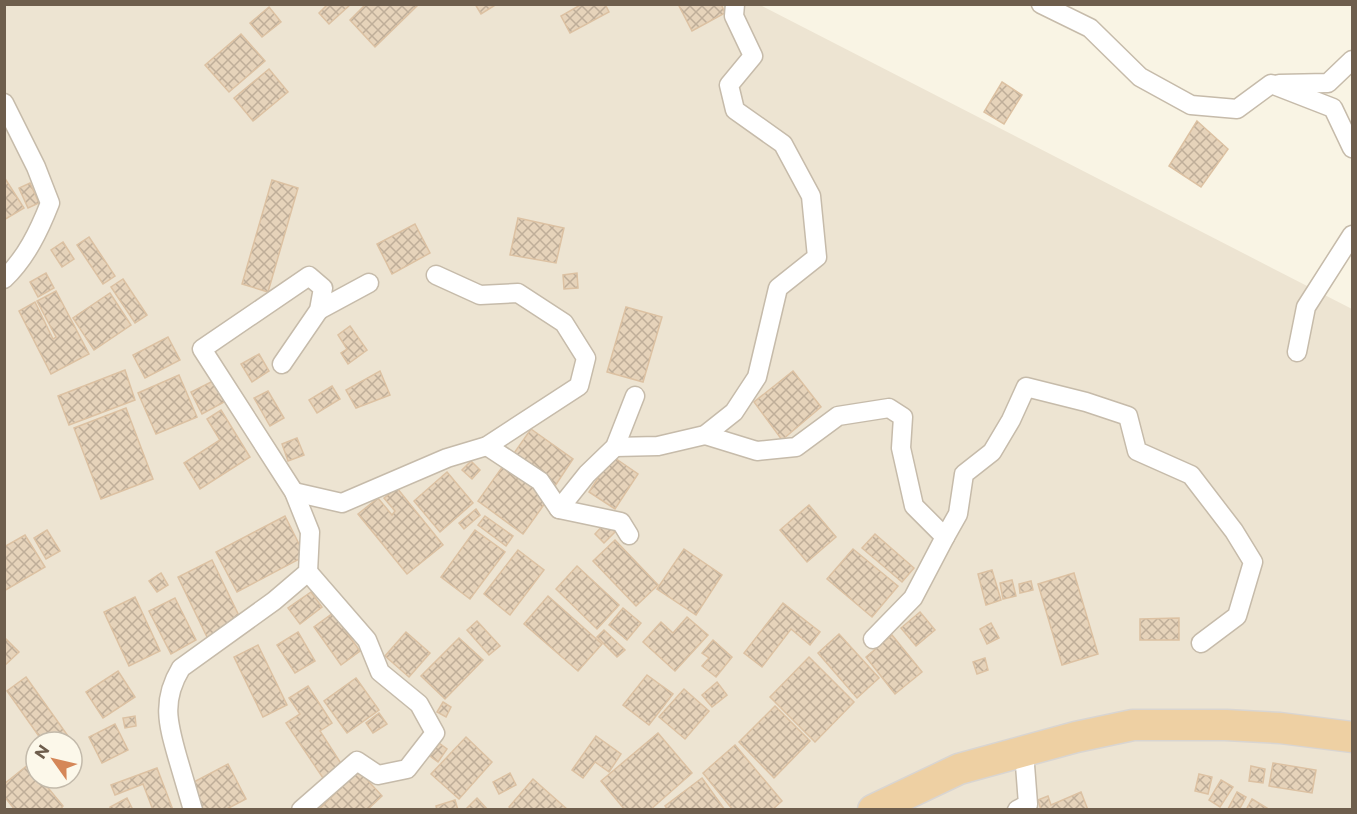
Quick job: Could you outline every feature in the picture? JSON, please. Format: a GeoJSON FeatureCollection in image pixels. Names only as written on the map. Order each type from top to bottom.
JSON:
{"type":"FeatureCollection","features":[{"type":"Feature","properties":{"kind":"highway"},"geometry":{"type":"LineString","coordinates":[[873,810],[959,769],[1076,737],[1132,725],[1226,725],[1280,728],[1353,737]]}},
{"type":"Feature","properties":{"kind":"street"},"geometry":{"type":"LineString","coordinates":[[615,447],[658,446],[705,435],[734,412],[757,377],[778,288],[817,257],[811,196],[783,144],[735,110],[729,85],[753,56],[734,16],[735,4]]}},
{"type":"Feature","properties":{"kind":"street"},"geometry":{"type":"LineString","coordinates":[[1041,4],[1090,28],[1140,77],[1191,105],[1237,109],[1271,84],[1328,83],[1353,60]]}},
{"type":"Feature","properties":{"kind":"street"},"geometry":{"type":"LineString","coordinates":[[1271,84],[1333,108],[1353,148]]}},
{"type":"Feature","properties":{"kind":"street"},"geometry":{"type":"LineString","coordinates":[[4,102],[36,167],[50,203],[40,229],[17,266],[4,279]]}},
{"type":"Feature","properties":{"kind":"street"},"geometry":{"type":"LineString","coordinates":[[1297,352],[1306,307],[1353,235]]}},
{"type":"Feature","properties":{"kind":"street"},"geometry":{"type":"LineString","coordinates":[[294,492],[342,503],[447,458],[486,446],[579,386],[586,358],[564,323],[518,293],[480,295],[436,275]]}},
{"type":"Feature","properties":{"kind":"street"},"geometry":{"type":"LineString","coordinates":[[282,364],[319,310],[323,288],[309,276],[202,349],[294,492],[310,532],[308,572],[367,640],[380,672],[419,704],[435,733],[407,769],[378,775],[357,761],[301,810]]}},
{"type":"Feature","properties":{"kind":"street"},"geometry":{"type":"LineString","coordinates":[[319,310],[369,283]]}},
{"type":"Feature","properties":{"kind":"street"},"geometry":{"type":"LineString","coordinates":[[873,639],[913,598],[957,514],[964,474],[992,452],[1011,420],[1026,387],[1086,402],[1128,416],[1137,451],[1191,475],[1234,531],[1253,562],[1237,616],[1201,643]]}},
{"type":"Feature","properties":{"kind":"street"},"geometry":{"type":"LineString","coordinates":[[559,509],[587,474],[615,447],[635,396]]}},
{"type":"Feature","properties":{"kind":"street"},"geometry":{"type":"LineString","coordinates":[[705,435],[757,451],[796,447],[838,416],[890,408],[903,417],[901,448],[914,506],[945,537]]}},
{"type":"Feature","properties":{"kind":"street"},"geometry":{"type":"LineString","coordinates":[[486,446],[540,481],[559,509],[621,522],[629,535]]}},
{"type":"Feature","properties":{"kind":"street"},"geometry":{"type":"LineString","coordinates":[[193,810],[167,724],[168,702],[174,679],[181,668],[274,601],[308,572]]}},
{"type":"Feature","properties":{"kind":"street"},"geometry":{"type":"LineString","coordinates":[[1017,810],[1028,804],[1024,752]]}},
{"type":"Feature","properties":{"kind":"shaded area"},"geometry":{"type":"Polygon","coordinates":[[[5,5],[760,5],[1352,309],[1352,809],[5,810],[5,5]]]}},
{"type":"Feature","properties":{"kind":"building"},"geometry":{"type":"Polygon","coordinates":[[[328,4],[351,4],[329,24],[319,13],[328,4]]]}},
{"type":"Feature","properties":{"kind":"building"},"geometry":{"type":"Polygon","coordinates":[[[366,4],[419,4],[375,47],[350,20],[366,4]]]}},
{"type":"Feature","properties":{"kind":"building"},"geometry":{"type":"Polygon","coordinates":[[[475,4],[497,4],[481,14],[475,4]]]}},
{"type":"Feature","properties":{"kind":"building"},"geometry":{"type":"Polygon","coordinates":[[[582,4],[605,4],[609,12],[570,33],[561,16],[582,4]]]}},
{"type":"Feature","properties":{"kind":"building"},"geometry":{"type":"Polygon","coordinates":[[[678,4],[721,4],[725,13],[692,31],[678,4]]]}},
{"type":"Feature","properties":{"kind":"building"},"geometry":{"type":"Polygon","coordinates":[[[269,7],[281,22],[262,37],[250,23],[269,7]]]}},
{"type":"Feature","properties":{"kind":"building"},"geometry":{"type":"Polygon","coordinates":[[[241,34],[265,61],[229,92],[205,65],[241,34]]]}},
{"type":"Feature","properties":{"kind":"building"},"geometry":{"type":"Polygon","coordinates":[[[269,69],[288,92],[253,121],[234,98],[269,69]]]}},
{"type":"Feature","properties":{"kind":"building"},"geometry":{"type":"Polygon","coordinates":[[[1002,82],[1022,95],[1004,124],[984,112],[1002,82]]]}},
{"type":"Feature","properties":{"kind":"building"},"geometry":{"type":"Polygon","coordinates":[[[1197,121],[1228,149],[1201,187],[1169,166],[1197,121]]]}},
{"type":"Feature","properties":{"kind":"building"},"geometry":{"type":"Polygon","coordinates":[[[4,177],[24,208],[4,220],[4,177]]]}},
{"type":"Feature","properties":{"kind":"building"},"geometry":{"type":"Polygon","coordinates":[[[272,180],[298,188],[268,292],[242,284],[272,180]]]}},
{"type":"Feature","properties":{"kind":"building"},"geometry":{"type":"Polygon","coordinates":[[[30,183],[39,203],[28,208],[19,188],[30,183]]]}},
{"type":"Feature","properties":{"kind":"building"},"geometry":{"type":"Polygon","coordinates":[[[518,218],[564,228],[556,263],[510,255],[518,218]]]}},
{"type":"Feature","properties":{"kind":"building"},"geometry":{"type":"Polygon","coordinates":[[[415,224],[430,253],[392,274],[377,244],[415,224]]]}},
{"type":"Feature","properties":{"kind":"building"},"geometry":{"type":"Polygon","coordinates":[[[89,237],[115,276],[103,284],[77,245],[89,237]]]}},
{"type":"Feature","properties":{"kind":"building"},"geometry":{"type":"Polygon","coordinates":[[[63,242],[74,259],[62,267],[51,250],[63,242]]]}},
{"type":"Feature","properties":{"kind":"building"},"geometry":{"type":"Polygon","coordinates":[[[46,273],[54,288],[38,297],[30,282],[46,273]]]}},
{"type":"Feature","properties":{"kind":"building"},"geometry":{"type":"Polygon","coordinates":[[[577,273],[578,288],[564,289],[563,275],[577,273]]]}},
{"type":"Feature","properties":{"kind":"building"},"geometry":{"type":"Polygon","coordinates":[[[123,279],[147,315],[135,323],[111,287],[123,279]]]}},
{"type":"Feature","properties":{"kind":"building"},"geometry":{"type":"Polygon","coordinates":[[[56,291],[89,354],[51,374],[19,311],[35,302],[53,339],[56,337],[37,301],[56,291]]]}},
{"type":"Feature","properties":{"kind":"building"},"geometry":{"type":"Polygon","coordinates":[[[110,293],[131,325],[94,350],[73,318],[110,293]]]}},
{"type":"Feature","properties":{"kind":"building"},"geometry":{"type":"Polygon","coordinates":[[[626,307],[662,317],[643,382],[607,372],[626,307]]]}},
{"type":"Feature","properties":{"kind":"building"},"geometry":{"type":"Polygon","coordinates":[[[350,326],[367,350],[348,364],[341,353],[347,349],[338,335],[350,326]]]}},
{"type":"Feature","properties":{"kind":"building"},"geometry":{"type":"Polygon","coordinates":[[[168,337],[180,360],[145,378],[133,355],[168,337]]]}},
{"type":"Feature","properties":{"kind":"building"},"geometry":{"type":"Polygon","coordinates":[[[259,354],[269,371],[252,382],[241,364],[259,354]]]}},
{"type":"Feature","properties":{"kind":"building"},"geometry":{"type":"Polygon","coordinates":[[[125,370],[135,400],[69,425],[58,396],[125,370]]]}},
{"type":"Feature","properties":{"kind":"building"},"geometry":{"type":"Polygon","coordinates":[[[380,371],[390,395],[356,408],[346,390],[380,371]]]}},
{"type":"Feature","properties":{"kind":"building"},"geometry":{"type":"Polygon","coordinates":[[[793,371],[821,407],[782,440],[754,402],[793,371]]]}},
{"type":"Feature","properties":{"kind":"building"},"geometry":{"type":"Polygon","coordinates":[[[179,375],[197,417],[156,434],[138,393],[179,375]]]}},
{"type":"Feature","properties":{"kind":"building"},"geometry":{"type":"Polygon","coordinates":[[[215,380],[226,401],[202,414],[191,392],[215,380]]]}},
{"type":"Feature","properties":{"kind":"building"},"geometry":{"type":"Polygon","coordinates":[[[332,386],[340,399],[317,413],[309,400],[332,386]]]}},
{"type":"Feature","properties":{"kind":"building"},"geometry":{"type":"Polygon","coordinates":[[[268,391],[284,418],[270,426],[254,398],[268,391]]]}},
{"type":"Feature","properties":{"kind":"building"},"geometry":{"type":"Polygon","coordinates":[[[126,408],[153,479],[101,499],[74,428],[126,408]]]}},
{"type":"Feature","properties":{"kind":"building"},"geometry":{"type":"Polygon","coordinates":[[[221,410],[250,457],[200,489],[184,463],[220,440],[207,419],[221,410]]]}},
{"type":"Feature","properties":{"kind":"building"},"geometry":{"type":"Polygon","coordinates":[[[531,429],[573,459],[555,486],[512,456],[531,429]]]}},
{"type":"Feature","properties":{"kind":"building"},"geometry":{"type":"Polygon","coordinates":[[[297,438],[304,455],[288,461],[282,444],[297,438]]]}},
{"type":"Feature","properties":{"kind":"building"},"geometry":{"type":"Polygon","coordinates":[[[612,456],[638,474],[615,509],[589,492],[612,456]]]}},
{"type":"Feature","properties":{"kind":"building"},"geometry":{"type":"Polygon","coordinates":[[[471,461],[480,470],[472,479],[462,470],[471,461]]]}},
{"type":"Feature","properties":{"kind":"building"},"geometry":{"type":"Polygon","coordinates":[[[503,466],[548,499],[523,534],[478,501],[503,466]]]}},
{"type":"Feature","properties":{"kind":"building"},"geometry":{"type":"Polygon","coordinates":[[[447,472],[473,503],[440,532],[414,501],[447,472]]]}},
{"type":"Feature","properties":{"kind":"building"},"geometry":{"type":"Polygon","coordinates":[[[397,488],[443,545],[407,574],[358,514],[378,498],[392,515],[395,511],[384,498],[397,488]]]}},
{"type":"Feature","properties":{"kind":"building"},"geometry":{"type":"Polygon","coordinates":[[[809,505],[836,537],[807,562],[780,530],[809,505]]]}},
{"type":"Feature","properties":{"kind":"building"},"geometry":{"type":"Polygon","coordinates":[[[476,509],[480,515],[464,529],[459,523],[476,509]]]}},
{"type":"Feature","properties":{"kind":"building"},"geometry":{"type":"Polygon","coordinates":[[[285,516],[305,556],[237,592],[216,552],[285,516]]]}},
{"type":"Feature","properties":{"kind":"building"},"geometry":{"type":"Polygon","coordinates":[[[485,516],[513,536],[506,546],[478,525],[485,516]]]}},
{"type":"Feature","properties":{"kind":"building"},"geometry":{"type":"Polygon","coordinates":[[[605,523],[615,532],[604,543],[595,534],[605,523]]]}},
{"type":"Feature","properties":{"kind":"building"},"geometry":{"type":"Polygon","coordinates":[[[47,530],[60,551],[46,559],[34,538],[47,530]]]}},
{"type":"Feature","properties":{"kind":"building"},"geometry":{"type":"Polygon","coordinates":[[[475,530],[505,552],[470,599],[441,577],[475,530]]]}},
{"type":"Feature","properties":{"kind":"building"},"geometry":{"type":"Polygon","coordinates":[[[875,534],[914,568],[902,582],[862,548],[875,534]]]}},
{"type":"Feature","properties":{"kind":"building"},"geometry":{"type":"Polygon","coordinates":[[[25,535],[45,567],[4,591],[4,547],[25,535]]]}},
{"type":"Feature","properties":{"kind":"building"},"geometry":{"type":"Polygon","coordinates":[[[615,540],[658,585],[636,606],[593,561],[615,540]]]}},
{"type":"Feature","properties":{"kind":"building"},"geometry":{"type":"Polygon","coordinates":[[[684,549],[722,575],[696,615],[657,589],[684,549]]]}},
{"type":"Feature","properties":{"kind":"building"},"geometry":{"type":"Polygon","coordinates":[[[853,549],[898,586],[872,617],[827,579],[853,549]]]}},
{"type":"Feature","properties":{"kind":"building"},"geometry":{"type":"Polygon","coordinates":[[[518,550],[544,570],[510,615],[484,594],[518,550]]]}},
{"type":"Feature","properties":{"kind":"building"},"geometry":{"type":"Polygon","coordinates":[[[212,560],[242,622],[208,639],[178,577],[212,560]]]}},
{"type":"Feature","properties":{"kind":"building"},"geometry":{"type":"Polygon","coordinates":[[[577,566],[619,605],[597,629],[556,589],[577,566]]]}},
{"type":"Feature","properties":{"kind":"building"},"geometry":{"type":"Polygon","coordinates":[[[992,570],[1001,600],[986,605],[978,574],[992,570]]]}},
{"type":"Feature","properties":{"kind":"building"},"geometry":{"type":"Polygon","coordinates":[[[161,573],[168,585],[157,592],[149,581],[161,573]]]}},
{"type":"Feature","properties":{"kind":"building"},"geometry":{"type":"Polygon","coordinates":[[[1074,573],[1098,654],[1062,665],[1038,584],[1074,573]]]}},
{"type":"Feature","properties":{"kind":"building"},"geometry":{"type":"Polygon","coordinates":[[[1012,580],[1016,596],[1003,599],[1000,583],[1012,580]]]}},
{"type":"Feature","properties":{"kind":"building"},"geometry":{"type":"Polygon","coordinates":[[[1031,581],[1033,590],[1020,593],[1019,584],[1031,581]]]}},
{"type":"Feature","properties":{"kind":"building"},"geometry":{"type":"Polygon","coordinates":[[[311,592],[322,607],[300,624],[288,608],[311,592]]]}},
{"type":"Feature","properties":{"kind":"building"},"geometry":{"type":"Polygon","coordinates":[[[548,596],[602,644],[578,671],[524,624],[548,596]]]}},
{"type":"Feature","properties":{"kind":"building"},"geometry":{"type":"Polygon","coordinates":[[[135,597],[160,651],[129,666],[104,612],[135,597]]]}},
{"type":"Feature","properties":{"kind":"building"},"geometry":{"type":"Polygon","coordinates":[[[175,598],[196,640],[171,654],[149,611],[175,598]]]}},
{"type":"Feature","properties":{"kind":"building"},"geometry":{"type":"Polygon","coordinates":[[[783,603],[820,632],[810,645],[791,629],[762,667],[744,653],[783,603]]]}},
{"type":"Feature","properties":{"kind":"building"},"geometry":{"type":"Polygon","coordinates":[[[623,608],[641,623],[627,640],[609,625],[623,608]]]}},
{"type":"Feature","properties":{"kind":"building"},"geometry":{"type":"Polygon","coordinates":[[[920,612],[935,630],[916,646],[901,628],[920,612]]]}},
{"type":"Feature","properties":{"kind":"building"},"geometry":{"type":"Polygon","coordinates":[[[333,613],[360,651],[341,665],[314,627],[333,613]]]}},
{"type":"Feature","properties":{"kind":"building"},"geometry":{"type":"Polygon","coordinates":[[[687,617],[708,635],[675,671],[643,642],[661,622],[673,633],[687,617]]]}},
{"type":"Feature","properties":{"kind":"building"},"geometry":{"type":"Polygon","coordinates":[[[1179,618],[1179,640],[1140,640],[1140,619],[1179,618]]]}},
{"type":"Feature","properties":{"kind":"building"},"geometry":{"type":"Polygon","coordinates":[[[477,621],[500,646],[489,655],[467,630],[477,621]]]}},
{"type":"Feature","properties":{"kind":"building"},"geometry":{"type":"Polygon","coordinates":[[[991,623],[999,638],[987,644],[980,629],[991,623]]]}},
{"type":"Feature","properties":{"kind":"building"},"geometry":{"type":"Polygon","coordinates":[[[604,630],[625,650],[617,657],[597,637],[604,630]]]}},
{"type":"Feature","properties":{"kind":"building"},"geometry":{"type":"Polygon","coordinates":[[[298,632],[315,661],[295,673],[277,645],[298,632]]]}},
{"type":"Feature","properties":{"kind":"building"},"geometry":{"type":"Polygon","coordinates":[[[406,632],[430,653],[409,677],[385,656],[406,632]]]}},
{"type":"Feature","properties":{"kind":"building"},"geometry":{"type":"Polygon","coordinates":[[[839,634],[879,678],[857,698],[818,653],[839,634]]]}},
{"type":"Feature","properties":{"kind":"building"},"geometry":{"type":"Polygon","coordinates":[[[892,635],[922,672],[895,694],[866,657],[892,635]]]}},
{"type":"Feature","properties":{"kind":"building"},"geometry":{"type":"Polygon","coordinates":[[[4,637],[19,652],[4,666],[4,637]]]}},
{"type":"Feature","properties":{"kind":"building"},"geometry":{"type":"Polygon","coordinates":[[[459,638],[483,660],[445,699],[421,676],[459,638]]]}},
{"type":"Feature","properties":{"kind":"building"},"geometry":{"type":"Polygon","coordinates":[[[713,640],[732,657],[716,677],[702,666],[709,658],[702,653],[713,640]]]}},
{"type":"Feature","properties":{"kind":"building"},"geometry":{"type":"Polygon","coordinates":[[[258,645],[287,705],[263,717],[234,657],[258,645]]]}},
{"type":"Feature","properties":{"kind":"building"},"geometry":{"type":"Polygon","coordinates":[[[809,657],[854,702],[815,742],[770,697],[809,657]]]}},
{"type":"Feature","properties":{"kind":"building"},"geometry":{"type":"Polygon","coordinates":[[[985,658],[988,670],[977,674],[973,662],[985,658]]]}},
{"type":"Feature","properties":{"kind":"building"},"geometry":{"type":"Polygon","coordinates":[[[118,671],[135,697],[103,718],[86,692],[118,671]]]}},
{"type":"Feature","properties":{"kind":"building"},"geometry":{"type":"Polygon","coordinates":[[[647,675],[673,694],[649,725],[623,705],[647,675]]]}},
{"type":"Feature","properties":{"kind":"building"},"geometry":{"type":"Polygon","coordinates":[[[26,677],[64,730],[35,730],[7,691],[26,677]]]}},
{"type":"Feature","properties":{"kind":"building"},"geometry":{"type":"Polygon","coordinates":[[[356,678],[379,710],[347,733],[324,701],[356,678]]]}},
{"type":"Feature","properties":{"kind":"building"},"geometry":{"type":"Polygon","coordinates":[[[717,682],[727,695],[712,707],[702,695],[717,682]]]}},
{"type":"Feature","properties":{"kind":"building"},"geometry":{"type":"Polygon","coordinates":[[[308,686],[332,723],[320,731],[342,765],[323,778],[286,723],[300,714],[289,698],[308,686]]]}},
{"type":"Feature","properties":{"kind":"building"},"geometry":{"type":"Polygon","coordinates":[[[684,689],[709,711],[685,739],[659,717],[684,689]]]}},
{"type":"Feature","properties":{"kind":"building"},"geometry":{"type":"Polygon","coordinates":[[[443,702],[451,707],[446,717],[437,712],[443,702]]]}},
{"type":"Feature","properties":{"kind":"building"},"geometry":{"type":"Polygon","coordinates":[[[775,706],[810,741],[774,778],[739,742],[775,706]]]}},
{"type":"Feature","properties":{"kind":"building"},"geometry":{"type":"Polygon","coordinates":[[[379,713],[387,724],[373,733],[366,723],[379,713]]]}},
{"type":"Feature","properties":{"kind":"building"},"geometry":{"type":"Polygon","coordinates":[[[135,716],[136,726],[125,728],[123,718],[135,716]]]}},
{"type":"Feature","properties":{"kind":"building"},"geometry":{"type":"Polygon","coordinates":[[[115,724],[128,750],[102,763],[89,737],[115,724]]]}},
{"type":"Feature","properties":{"kind":"building"},"geometry":{"type":"Polygon","coordinates":[[[658,733],[692,773],[650,810],[625,810],[601,781],[658,733]]]}},
{"type":"Feature","properties":{"kind":"building"},"geometry":{"type":"Polygon","coordinates":[[[596,736],[621,754],[609,772],[595,762],[583,778],[572,770],[596,736]]]}},
{"type":"Feature","properties":{"kind":"building"},"geometry":{"type":"Polygon","coordinates":[[[466,737],[492,762],[459,799],[431,774],[466,737]]]}},
{"type":"Feature","properties":{"kind":"building"},"geometry":{"type":"Polygon","coordinates":[[[439,743],[447,749],[438,762],[430,756],[439,743]]]}},
{"type":"Feature","properties":{"kind":"building"},"geometry":{"type":"Polygon","coordinates":[[[735,745],[782,801],[772,810],[733,810],[703,773],[735,745]]]}},
{"type":"Feature","properties":{"kind":"building"},"geometry":{"type":"Polygon","coordinates":[[[1273,763],[1316,770],[1312,793],[1269,786],[1273,763]]]}},
{"type":"Feature","properties":{"kind":"building"},"geometry":{"type":"Polygon","coordinates":[[[228,764],[246,799],[225,810],[200,810],[188,785],[228,764]]]}},
{"type":"Feature","properties":{"kind":"building"},"geometry":{"type":"Polygon","coordinates":[[[1251,766],[1265,769],[1263,783],[1249,781],[1251,766]]]}},
{"type":"Feature","properties":{"kind":"building"},"geometry":{"type":"Polygon","coordinates":[[[24,768],[24,790],[50,790],[63,806],[60,810],[15,810],[4,796],[4,784],[24,768]]]}},
{"type":"Feature","properties":{"kind":"building"},"geometry":{"type":"Polygon","coordinates":[[[157,768],[173,810],[153,810],[143,784],[115,795],[111,785],[157,768]]]}},
{"type":"Feature","properties":{"kind":"building"},"geometry":{"type":"Polygon","coordinates":[[[359,771],[382,796],[367,810],[318,810],[359,771]]]}},
{"type":"Feature","properties":{"kind":"building"},"geometry":{"type":"Polygon","coordinates":[[[510,773],[516,785],[499,794],[493,782],[510,773]]]}},
{"type":"Feature","properties":{"kind":"building"},"geometry":{"type":"Polygon","coordinates":[[[1199,774],[1212,777],[1208,794],[1195,791],[1199,774]]]}},
{"type":"Feature","properties":{"kind":"building"},"geometry":{"type":"Polygon","coordinates":[[[702,778],[725,810],[668,810],[665,806],[702,778]]]}},
{"type":"Feature","properties":{"kind":"building"},"geometry":{"type":"Polygon","coordinates":[[[533,779],[568,810],[512,810],[509,807],[533,779]]]}},
{"type":"Feature","properties":{"kind":"building"},"geometry":{"type":"Polygon","coordinates":[[[1221,780],[1233,787],[1220,807],[1209,800],[1221,780]]]}},
{"type":"Feature","properties":{"kind":"building"},"geometry":{"type":"Polygon","coordinates":[[[1081,792],[1088,810],[1041,810],[1038,800],[1048,796],[1051,805],[1081,792]]]}},
{"type":"Feature","properties":{"kind":"building"},"geometry":{"type":"Polygon","coordinates":[[[1237,792],[1246,797],[1239,810],[1230,810],[1228,809],[1237,792]]]}},
{"type":"Feature","properties":{"kind":"building"},"geometry":{"type":"Polygon","coordinates":[[[127,798],[133,810],[111,810],[110,807],[127,798]]]}},
{"type":"Feature","properties":{"kind":"building"},"geometry":{"type":"Polygon","coordinates":[[[477,798],[488,810],[465,810],[477,798]]]}},
{"type":"Feature","properties":{"kind":"building"},"geometry":{"type":"Polygon","coordinates":[[[1252,799],[1267,808],[1266,810],[1246,810],[1252,799]]]}},
{"type":"Feature","properties":{"kind":"building"},"geometry":{"type":"Polygon","coordinates":[[[455,800],[458,810],[437,810],[436,806],[455,800]]]}}]}
